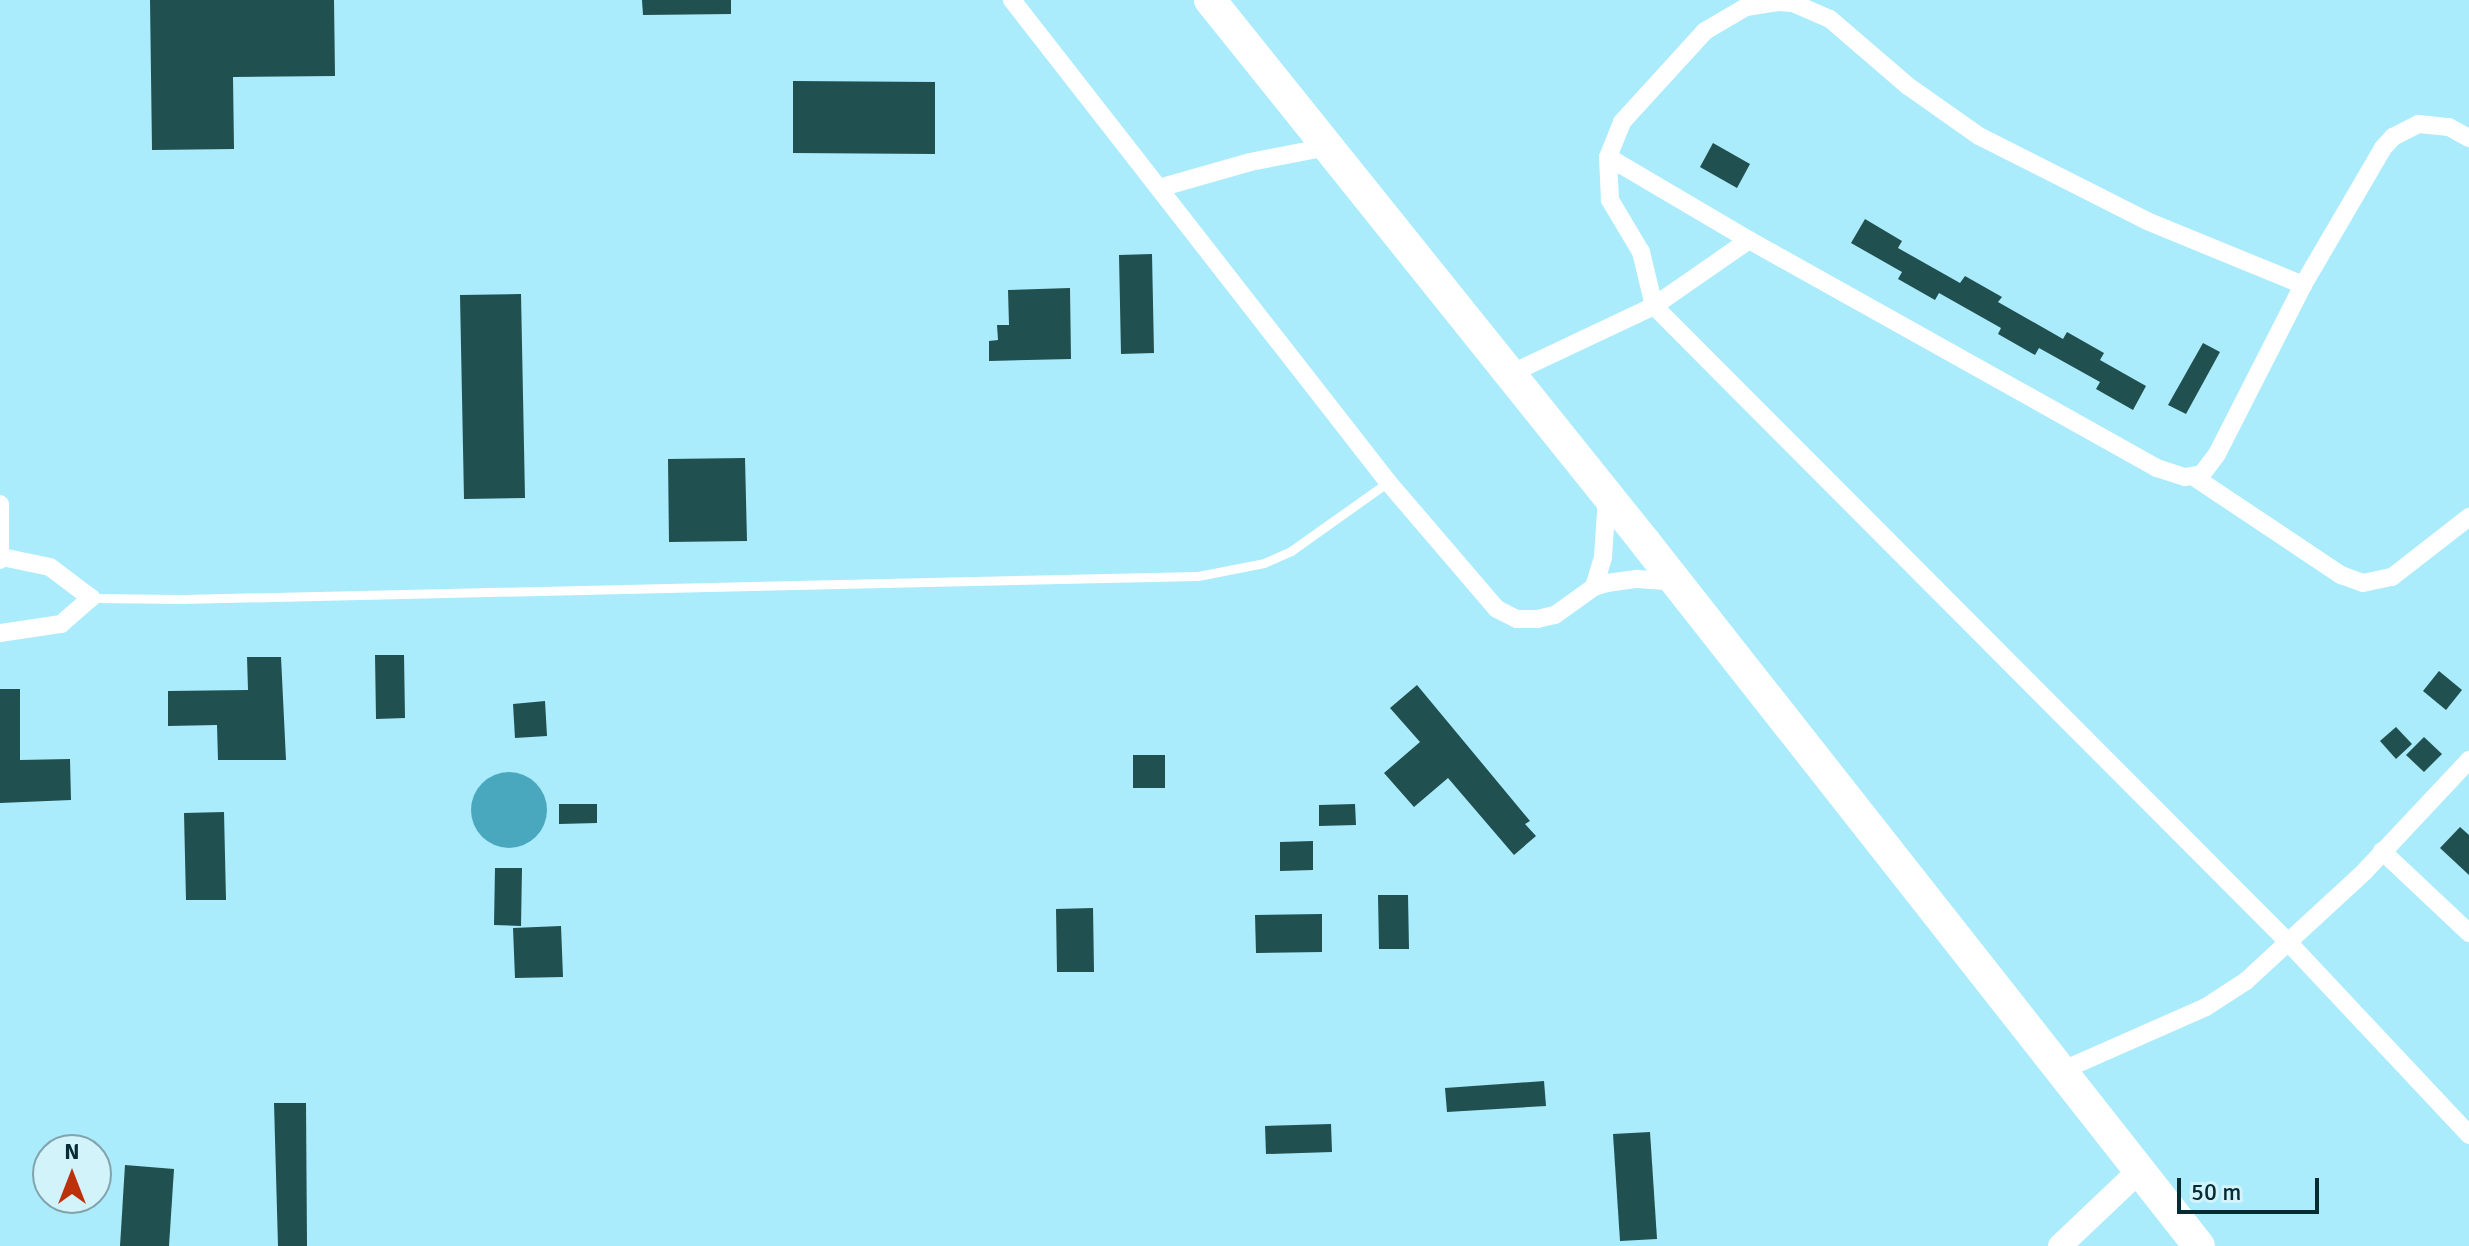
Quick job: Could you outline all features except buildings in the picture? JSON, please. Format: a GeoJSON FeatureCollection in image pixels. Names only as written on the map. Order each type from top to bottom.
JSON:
{"type":"FeatureCollection","features":[{"type":"Feature","properties":{"kind":"highway"},"geometry":{"type":"LineString","coordinates":[[1210,0],[1676,582],[2199,1246]]}},
{"type":"Feature","properties":{"kind":"street"},"geometry":{"type":"LineString","coordinates":[[1012,0],[1388,482],[1497,609],[1517,619],[1537,619],[1555,615],[1594,587],[1637,579],[1676,582]]}},
{"type":"Feature","properties":{"kind":"street"},"geometry":{"type":"LineString","coordinates":[[2303,285],[2147,221],[1979,136],[1908,86],[1830,19],[1793,3],[1746,7],[1705,31],[1622,122],[1608,157],[1610,200],[1641,252],[1654,306],[2288,942],[2469,1135]]}},
{"type":"Feature","properties":{"kind":"street"},"geometry":{"type":"LineString","coordinates":[[1608,157],[1749,240],[2157,468],[2173,475],[2194,477],[2202,474],[2217,454],[2303,285],[2374,160],[2393,137],[2419,124],[2435,124],[2469,138]]}},
{"type":"Feature","properties":{"kind":"street"},"geometry":{"type":"LineString","coordinates":[[1159,188],[1250,162],[1327,147]]}},
{"type":"Feature","properties":{"kind":"street"},"geometry":{"type":"LineString","coordinates":[[1510,374],[1654,306],[1749,240]]}},
{"type":"Feature","properties":{"kind":"street"},"geometry":{"type":"LineString","coordinates":[[2194,477],[2341,575],[2363,583],[2392,577],[2469,517]]}},
{"type":"Feature","properties":{"kind":"street"},"geometry":{"type":"LineString","coordinates":[[1594,587],[1603,557],[1607,496]]}},
{"type":"Feature","properties":{"kind":"street"},"geometry":{"type":"LineString","coordinates":[[0,504],[1,559],[50,567],[91,598],[61,624],[0,633]]}},
{"type":"Feature","properties":{"kind":"street"},"geometry":{"type":"LineString","coordinates":[[2061,1071],[2206,1007],[2246,981],[2382,851],[2469,760]]}},
{"type":"Feature","properties":{"kind":"street"},"geometry":{"type":"LineString","coordinates":[[2382,851],[2469,933]]}},
{"type":"Feature","properties":{"kind":"street"},"geometry":{"type":"LineString","coordinates":[[2060,1246],[2140,1170]]}},
{"type":"Feature","properties":{"kind":"lane"},"geometry":{"type":"LineString","coordinates":[[91,598],[199,599],[1198,576],[1264,563],[1291,551],[1388,482]]}},
{"type":"Feature","properties":{"kind":"water"},"geometry":{"type":"Polygon","coordinates":[[[509,772],[523,775],[536,783],[544,796],[547,810],[544,824],[536,837],[523,845],[509,848],[495,845],[482,837],[474,824],[471,810],[474,796],[482,783],[495,775],[509,772]]]}}]}
